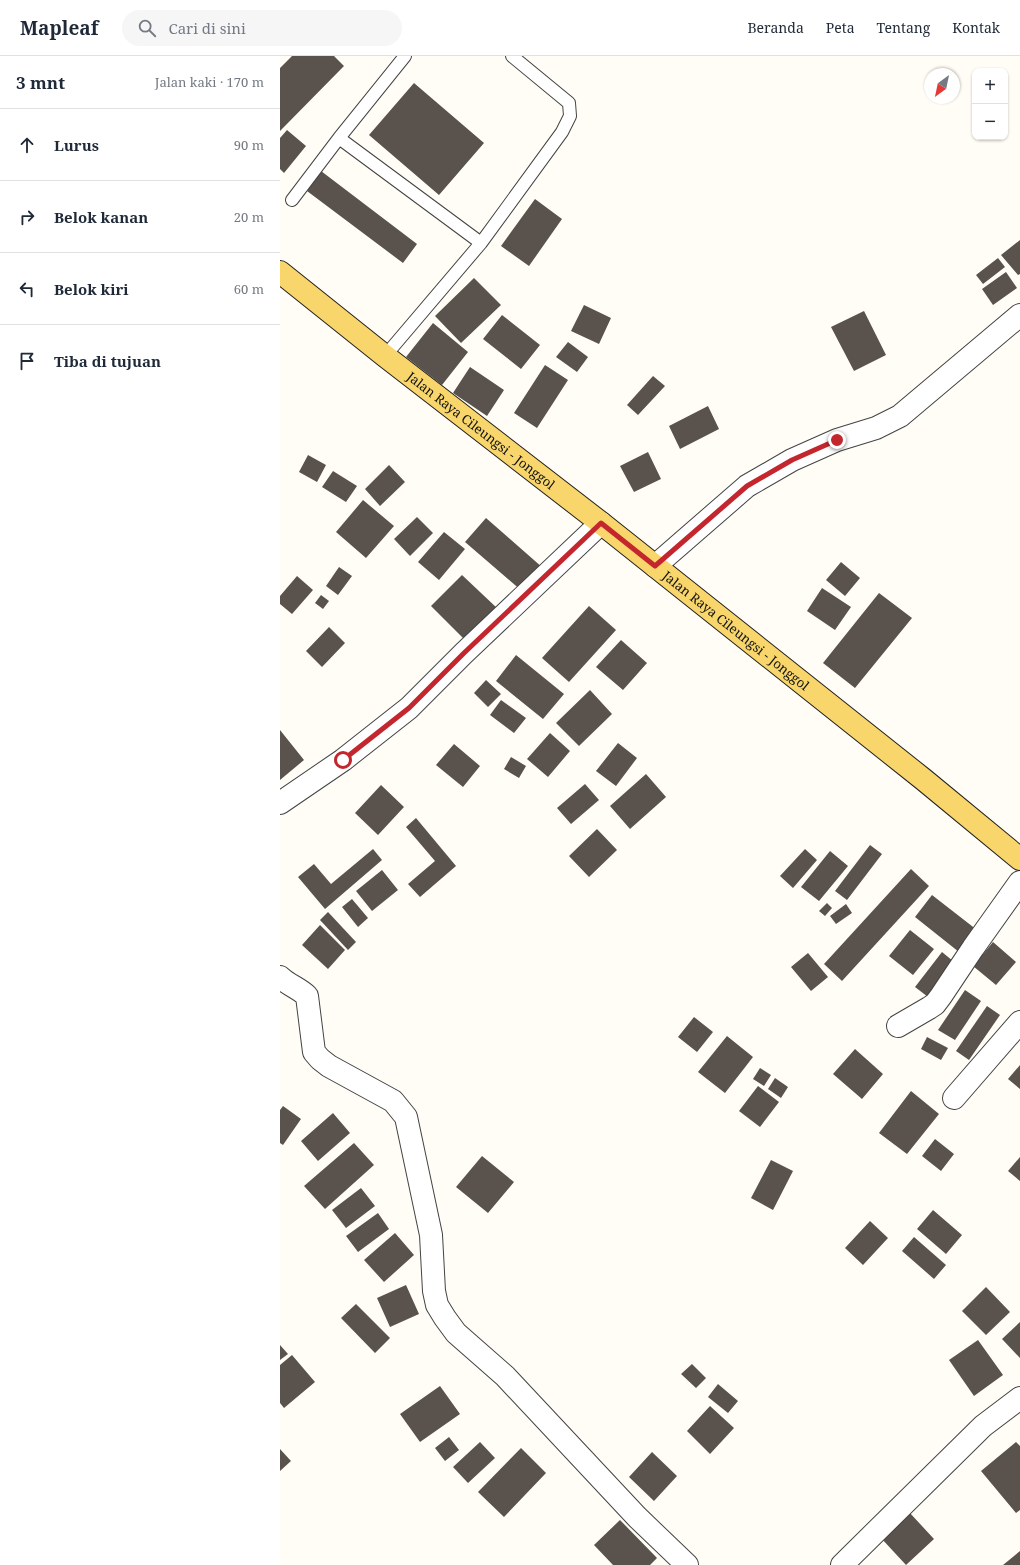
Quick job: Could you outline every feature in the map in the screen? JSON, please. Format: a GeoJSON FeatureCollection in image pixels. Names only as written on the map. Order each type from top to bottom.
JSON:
{"type":"FeatureCollection","features":[{"type":"Feature","properties":{"kind":"main road","name":"Jalan Raya Cileungsi - Jonggol"},"geometry":{"type":"LineString","coordinates":[[280,272],[385,356],[601,523],[1020,859]]}},
{"type":"Feature","properties":{"kind":"street"},"geometry":{"type":"LineString","coordinates":[[655,566],[747,486],[792,460],[837,440],[876,428],[900,416],[1020,315]]}},
{"type":"Feature","properties":{"kind":"street"},"geometry":{"type":"LineString","coordinates":[[280,803],[343,760],[409,708],[464,653],[601,523]]}},
{"type":"Feature","properties":{"kind":"street"},"geometry":{"type":"LineString","coordinates":[[898,1026],[935,1004],[972,948],[1020,882]]}},
{"type":"Feature","properties":{"kind":"street"},"geometry":{"type":"LineString","coordinates":[[280,977],[284,981],[300,989],[308,996],[314,1052],[320,1059],[329,1066],[393,1101],[406,1117],[431,1235],[434,1292],[437,1305],[445,1318],[456,1333],[505,1376],[637,1517],[687,1565]]}},
{"type":"Feature","properties":{"kind":"street"},"geometry":{"type":"LineString","coordinates":[[954,1098],[1020,1022]]}},
{"type":"Feature","properties":{"kind":"street"},"geometry":{"type":"LineString","coordinates":[[842,1565],[983,1426],[1020,1398]]}},
{"type":"Feature","properties":{"kind":"lane"},"geometry":{"type":"LineString","coordinates":[[292,200],[339,138],[405,56]]}},
{"type":"Feature","properties":{"kind":"lane"},"geometry":{"type":"LineString","coordinates":[[385,356],[481,243],[562,132],[570,116],[570,103],[512,56]]}},
{"type":"Feature","properties":{"kind":"lane"},"geometry":{"type":"LineString","coordinates":[[339,138],[481,243]]}},
{"type":"Feature","properties":{"kind":"building"},"geometry":{"type":"Polygon","coordinates":[[[292,56],[334,56],[344,66],[280,131],[280,68],[292,56]]]}},
{"type":"Feature","properties":{"kind":"building"},"geometry":{"type":"Polygon","coordinates":[[[414,83],[484,143],[439,195],[369,135],[414,83]]]}},
{"type":"Feature","properties":{"kind":"building"},"geometry":{"type":"Polygon","coordinates":[[[287,130],[306,146],[284,173],[280,169],[280,138],[287,130]]]}},
{"type":"Feature","properties":{"kind":"building"},"geometry":{"type":"Polygon","coordinates":[[[321,171],[417,244],[403,263],[307,191],[321,171]]]}},
{"type":"Feature","properties":{"kind":"building"},"geometry":{"type":"Polygon","coordinates":[[[535,199],[562,219],[529,266],[501,246],[535,199]]]}},
{"type":"Feature","properties":{"kind":"building"},"geometry":{"type":"Polygon","coordinates":[[[1020,240],[1020,274],[1018,275],[1001,255],[1020,240]]]}},
{"type":"Feature","properties":{"kind":"building"},"geometry":{"type":"Polygon","coordinates":[[[998,258],[1005,267],[983,284],[976,275],[998,258]]]}},
{"type":"Feature","properties":{"kind":"building"},"geometry":{"type":"Polygon","coordinates":[[[1006,272],[1017,288],[993,305],[982,289],[1006,272]]]}},
{"type":"Feature","properties":{"kind":"building"},"geometry":{"type":"Polygon","coordinates":[[[474,278],[501,305],[461,343],[435,316],[474,278]]]}},
{"type":"Feature","properties":{"kind":"building"},"geometry":{"type":"Polygon","coordinates":[[[584,305],[611,318],[599,344],[571,331],[584,305]]]}},
{"type":"Feature","properties":{"kind":"building"},"geometry":{"type":"Polygon","coordinates":[[[864,311],[886,355],[854,371],[831,327],[864,311]]]}},
{"type":"Feature","properties":{"kind":"building"},"geometry":{"type":"Polygon","coordinates":[[[502,315],[540,345],[521,369],[483,339],[502,315]]]}},
{"type":"Feature","properties":{"kind":"building"},"geometry":{"type":"Polygon","coordinates":[[[433,323],[468,352],[442,385],[406,357],[433,323]]]}},
{"type":"Feature","properties":{"kind":"building"},"geometry":{"type":"Polygon","coordinates":[[[568,342],[588,357],[577,372],[556,357],[568,342]]]}},
{"type":"Feature","properties":{"kind":"building"},"geometry":{"type":"Polygon","coordinates":[[[545,365],[568,380],[537,428],[514,413],[545,365]]]}},
{"type":"Feature","properties":{"kind":"building"},"geometry":{"type":"Polygon","coordinates":[[[470,367],[504,390],[487,416],[453,393],[470,367]]]}},
{"type":"Feature","properties":{"kind":"building"},"geometry":{"type":"Polygon","coordinates":[[[653,376],[665,386],[638,415],[627,405],[653,376]]]}},
{"type":"Feature","properties":{"kind":"building"},"geometry":{"type":"Polygon","coordinates":[[[708,406],[719,429],[680,449],[669,426],[708,406]]]}},
{"type":"Feature","properties":{"kind":"building"},"geometry":{"type":"Polygon","coordinates":[[[648,452],[661,479],[634,492],[620,466],[648,452]]]}},
{"type":"Feature","properties":{"kind":"building"},"geometry":{"type":"Polygon","coordinates":[[[308,455],[326,465],[317,482],[299,472],[308,455]]]}},
{"type":"Feature","properties":{"kind":"building"},"geometry":{"type":"Polygon","coordinates":[[[389,465],[405,482],[380,506],[365,489],[389,465]]]}},
{"type":"Feature","properties":{"kind":"building"},"geometry":{"type":"Polygon","coordinates":[[[333,471],[357,486],[346,502],[322,487],[333,471]]]}},
{"type":"Feature","properties":{"kind":"building"},"geometry":{"type":"Polygon","coordinates":[[[363,500],[394,526],[366,558],[336,532],[363,500]]]}},
{"type":"Feature","properties":{"kind":"building"},"geometry":{"type":"Polygon","coordinates":[[[417,517],[433,533],[410,556],[394,539],[417,517]]]}},
{"type":"Feature","properties":{"kind":"building"},"geometry":{"type":"Polygon","coordinates":[[[486,518],[543,568],[522,591],[465,542],[486,518]]]}},
{"type":"Feature","properties":{"kind":"building"},"geometry":{"type":"Polygon","coordinates":[[[444,532],[465,549],[439,580],[418,562],[444,532]]]}},
{"type":"Feature","properties":{"kind":"building"},"geometry":{"type":"Polygon","coordinates":[[[841,562],[860,578],[845,596],[826,580],[841,562]]]}},
{"type":"Feature","properties":{"kind":"building"},"geometry":{"type":"Polygon","coordinates":[[[339,567],[352,576],[338,595],[326,586],[339,567]]]}},
{"type":"Feature","properties":{"kind":"building"},"geometry":{"type":"Polygon","coordinates":[[[462,575],[498,609],[466,641],[431,606],[462,575]]]}},
{"type":"Feature","properties":{"kind":"building"},"geometry":{"type":"Polygon","coordinates":[[[297,576],[313,590],[292,614],[280,604],[280,596],[297,576]]]}},
{"type":"Feature","properties":{"kind":"building"},"geometry":{"type":"Polygon","coordinates":[[[822,588],[851,607],[835,630],[807,611],[822,588]]]}},
{"type":"Feature","properties":{"kind":"building"},"geometry":{"type":"Polygon","coordinates":[[[879,593],[912,618],[855,688],[823,663],[879,593]]]}},
{"type":"Feature","properties":{"kind":"building"},"geometry":{"type":"Polygon","coordinates":[[[321,595],[329,601],[323,609],[315,603],[321,595]]]}},
{"type":"Feature","properties":{"kind":"building"},"geometry":{"type":"Polygon","coordinates":[[[589,606],[616,630],[569,682],[542,658],[589,606]]]}},
{"type":"Feature","properties":{"kind":"building"},"geometry":{"type":"Polygon","coordinates":[[[329,627],[345,643],[322,667],[306,651],[329,627]]]}},
{"type":"Feature","properties":{"kind":"building"},"geometry":{"type":"Polygon","coordinates":[[[621,640],[647,663],[623,690],[596,667],[621,640]]]}},
{"type":"Feature","properties":{"kind":"building"},"geometry":{"type":"Polygon","coordinates":[[[516,655],[564,694],[543,719],[496,681],[516,655]]]}},
{"type":"Feature","properties":{"kind":"building"},"geometry":{"type":"Polygon","coordinates":[[[486,680],[501,694],[488,707],[474,693],[486,680]]]}},
{"type":"Feature","properties":{"kind":"building"},"geometry":{"type":"Polygon","coordinates":[[[590,690],[612,714],[579,746],[556,723],[590,690]]]}},
{"type":"Feature","properties":{"kind":"building"},"geometry":{"type":"Polygon","coordinates":[[[501,700],[526,718],[514,733],[490,715],[501,700]]]}},
{"type":"Feature","properties":{"kind":"building"},"geometry":{"type":"Polygon","coordinates":[[[280,730],[304,760],[280,780],[280,730]]]}},
{"type":"Feature","properties":{"kind":"building"},"geometry":{"type":"Polygon","coordinates":[[[550,733],[570,751],[548,777],[527,759],[550,733]]]}},
{"type":"Feature","properties":{"kind":"building"},"geometry":{"type":"Polygon","coordinates":[[[618,743],[637,758],[616,786],[596,771],[618,743]]]}},
{"type":"Feature","properties":{"kind":"building"},"geometry":{"type":"Polygon","coordinates":[[[454,744],[480,766],[463,787],[436,765],[454,744]]]}},
{"type":"Feature","properties":{"kind":"building"},"geometry":{"type":"Polygon","coordinates":[[[511,757],[526,766],[519,778],[504,769],[511,757]]]}},
{"type":"Feature","properties":{"kind":"building"},"geometry":{"type":"Polygon","coordinates":[[[646,774],[666,797],[630,829],[610,806],[646,774]]]}},
{"type":"Feature","properties":{"kind":"building"},"geometry":{"type":"Polygon","coordinates":[[[585,784],[599,800],[571,824],[557,808],[585,784]]]}},
{"type":"Feature","properties":{"kind":"building"},"geometry":{"type":"Polygon","coordinates":[[[381,785],[404,807],[378,835],[355,813],[381,785]]]}},
{"type":"Feature","properties":{"kind":"building"},"geometry":{"type":"Polygon","coordinates":[[[416,818],[456,866],[420,897],[408,884],[435,861],[406,827],[416,818]]]}},
{"type":"Feature","properties":{"kind":"building"},"geometry":{"type":"Polygon","coordinates":[[[597,829],[617,850],[589,877],[569,856],[597,829]]]}},
{"type":"Feature","properties":{"kind":"building"},"geometry":{"type":"Polygon","coordinates":[[[870,845],[882,854],[847,900],[835,891],[870,845]]]}},
{"type":"Feature","properties":{"kind":"building"},"geometry":{"type":"Polygon","coordinates":[[[373,849],[382,860],[325,909],[298,877],[314,864],[331,884],[373,849]]]}},
{"type":"Feature","properties":{"kind":"building"},"geometry":{"type":"Polygon","coordinates":[[[805,849],[817,860],[793,888],[780,876],[805,849]]]}},
{"type":"Feature","properties":{"kind":"building"},"geometry":{"type":"Polygon","coordinates":[[[830,851],[848,866],[819,901],[801,887],[830,851]]]}},
{"type":"Feature","properties":{"kind":"building"},"geometry":{"type":"Polygon","coordinates":[[[911,869],[929,886],[842,981],[824,964],[911,869]]]}},
{"type":"Feature","properties":{"kind":"building"},"geometry":{"type":"Polygon","coordinates":[[[382,870],[398,890],[372,911],[356,891],[382,870]]]}},
{"type":"Feature","properties":{"kind":"building"},"geometry":{"type":"Polygon","coordinates":[[[932,895],[977,930],[959,952],[915,917],[932,895]]]}},
{"type":"Feature","properties":{"kind":"building"},"geometry":{"type":"Polygon","coordinates":[[[352,899],[368,918],[358,927],[342,907],[352,899]]]}},
{"type":"Feature","properties":{"kind":"building"},"geometry":{"type":"Polygon","coordinates":[[[827,903],[832,908],[825,916],[819,911],[827,903]]]}},
{"type":"Feature","properties":{"kind":"building"},"geometry":{"type":"Polygon","coordinates":[[[846,904],[852,913],[836,924],[830,916],[846,904]]]}},
{"type":"Feature","properties":{"kind":"building"},"geometry":{"type":"Polygon","coordinates":[[[328,912],[356,942],[348,950],[320,920],[328,912]]]}},
{"type":"Feature","properties":{"kind":"building"},"geometry":{"type":"Polygon","coordinates":[[[320,925],[345,950],[328,969],[302,945],[320,925]]]}},
{"type":"Feature","properties":{"kind":"building"},"geometry":{"type":"Polygon","coordinates":[[[910,930],[934,949],[913,975],[889,956],[910,930]]]}},
{"type":"Feature","properties":{"kind":"building"},"geometry":{"type":"Polygon","coordinates":[[[993,942],[1016,962],[996,985],[973,966],[993,942]]]}},
{"type":"Feature","properties":{"kind":"building"},"geometry":{"type":"Polygon","coordinates":[[[942,952],[959,966],[932,1000],[915,987],[942,952]]]}},
{"type":"Feature","properties":{"kind":"building"},"geometry":{"type":"Polygon","coordinates":[[[808,953],[828,977],[811,991],[791,967],[808,953]]]}},
{"type":"Feature","properties":{"kind":"building"},"geometry":{"type":"Polygon","coordinates":[[[965,990],[981,1001],[955,1040],[938,1030],[965,990]]]}},
{"type":"Feature","properties":{"kind":"building"},"geometry":{"type":"Polygon","coordinates":[[[987,1006],[1000,1015],[969,1060],[956,1051],[987,1006]]]}},
{"type":"Feature","properties":{"kind":"building"},"geometry":{"type":"Polygon","coordinates":[[[694,1017],[713,1032],[697,1052],[678,1037],[694,1017]]]}},
{"type":"Feature","properties":{"kind":"building"},"geometry":{"type":"Polygon","coordinates":[[[727,1036],[753,1057],[725,1093],[698,1072],[727,1036]]]}},
{"type":"Feature","properties":{"kind":"building"},"geometry":{"type":"Polygon","coordinates":[[[927,1037],[948,1048],[941,1060],[921,1049],[927,1037]]]}},
{"type":"Feature","properties":{"kind":"building"},"geometry":{"type":"Polygon","coordinates":[[[855,1049],[883,1074],[862,1099],[833,1074],[855,1049]]]}},
{"type":"Feature","properties":{"kind":"building"},"geometry":{"type":"Polygon","coordinates":[[[1020,1065],[1020,1089],[1008,1079],[1020,1065]]]}},
{"type":"Feature","properties":{"kind":"building"},"geometry":{"type":"Polygon","coordinates":[[[760,1068],[771,1075],[764,1086],[753,1079],[760,1068]]]}},
{"type":"Feature","properties":{"kind":"building"},"geometry":{"type":"Polygon","coordinates":[[[775,1078],[788,1087],[781,1098],[768,1089],[775,1078]]]}},
{"type":"Feature","properties":{"kind":"building"},"geometry":{"type":"Polygon","coordinates":[[[758,1086],[779,1102],[760,1127],[739,1111],[758,1086]]]}},
{"type":"Feature","properties":{"kind":"building"},"geometry":{"type":"Polygon","coordinates":[[[911,1091],[939,1114],[907,1154],[879,1133],[911,1091]]]}},
{"type":"Feature","properties":{"kind":"building"},"geometry":{"type":"Polygon","coordinates":[[[283,1106],[301,1119],[283,1145],[280,1143],[280,1110],[283,1106]]]}},
{"type":"Feature","properties":{"kind":"building"},"geometry":{"type":"Polygon","coordinates":[[[333,1113],[350,1133],[318,1161],[301,1141],[333,1113]]]}},
{"type":"Feature","properties":{"kind":"building"},"geometry":{"type":"Polygon","coordinates":[[[935,1139],[954,1154],[941,1171],[922,1156],[935,1139]]]}},
{"type":"Feature","properties":{"kind":"building"},"geometry":{"type":"Polygon","coordinates":[[[354,1143],[374,1165],[325,1209],[304,1186],[354,1143]]]}},
{"type":"Feature","properties":{"kind":"building"},"geometry":{"type":"Polygon","coordinates":[[[482,1156],[514,1182],[488,1213],[456,1187],[482,1156]]]}},
{"type":"Feature","properties":{"kind":"building"},"geometry":{"type":"Polygon","coordinates":[[[1020,1157],[1020,1181],[1008,1171],[1020,1157]]]}},
{"type":"Feature","properties":{"kind":"building"},"geometry":{"type":"Polygon","coordinates":[[[771,1160],[793,1171],[773,1210],[751,1198],[771,1160]]]}},
{"type":"Feature","properties":{"kind":"building"},"geometry":{"type":"Polygon","coordinates":[[[361,1188],[375,1206],[346,1228],[332,1210],[361,1188]]]}},
{"type":"Feature","properties":{"kind":"building"},"geometry":{"type":"Polygon","coordinates":[[[933,1210],[962,1235],[946,1254],[917,1229],[933,1210]]]}},
{"type":"Feature","properties":{"kind":"building"},"geometry":{"type":"Polygon","coordinates":[[[378,1213],[389,1229],[358,1252],[346,1236],[378,1213]]]}},
{"type":"Feature","properties":{"kind":"building"},"geometry":{"type":"Polygon","coordinates":[[[870,1221],[888,1238],[863,1265],[845,1248],[870,1221]]]}},
{"type":"Feature","properties":{"kind":"building"},"geometry":{"type":"Polygon","coordinates":[[[395,1233],[414,1255],[384,1282],[364,1260],[395,1233]]]}},
{"type":"Feature","properties":{"kind":"building"},"geometry":{"type":"Polygon","coordinates":[[[914,1237],[946,1265],[934,1279],[902,1251],[914,1237]]]}},
{"type":"Feature","properties":{"kind":"building"},"geometry":{"type":"Polygon","coordinates":[[[406,1285],[419,1314],[390,1327],[377,1298],[406,1285]]]}},
{"type":"Feature","properties":{"kind":"building"},"geometry":{"type":"Polygon","coordinates":[[[986,1287],[1010,1312],[986,1335],[962,1311],[986,1287]]]}},
{"type":"Feature","properties":{"kind":"building"},"geometry":{"type":"Polygon","coordinates":[[[356,1304],[390,1338],[375,1353],[341,1318],[356,1304]]]}},
{"type":"Feature","properties":{"kind":"building"},"geometry":{"type":"Polygon","coordinates":[[[1020,1322],[1020,1358],[1002,1339],[1020,1322]]]}},
{"type":"Feature","properties":{"kind":"building"},"geometry":{"type":"Polygon","coordinates":[[[978,1340],[1003,1375],[974,1396],[949,1360],[978,1340]]]}},
{"type":"Feature","properties":{"kind":"building"},"geometry":{"type":"Polygon","coordinates":[[[280,1345],[288,1354],[280,1360],[280,1345]]]}},
{"type":"Feature","properties":{"kind":"building"},"geometry":{"type":"Polygon","coordinates":[[[292,1355],[315,1382],[284,1408],[280,1403],[280,1365],[292,1355]]]}},
{"type":"Feature","properties":{"kind":"building"},"geometry":{"type":"Polygon","coordinates":[[[692,1364],[706,1378],[696,1388],[681,1374],[692,1364]]]}},
{"type":"Feature","properties":{"kind":"building"},"geometry":{"type":"Polygon","coordinates":[[[718,1384],[738,1401],[728,1413],[708,1397],[718,1384]]]}},
{"type":"Feature","properties":{"kind":"building"},"geometry":{"type":"Polygon","coordinates":[[[440,1386],[460,1414],[420,1442],[400,1414],[440,1386]]]}},
{"type":"Feature","properties":{"kind":"building"},"geometry":{"type":"Polygon","coordinates":[[[710,1406],[734,1428],[710,1454],[687,1431],[710,1406]]]}},
{"type":"Feature","properties":{"kind":"building"},"geometry":{"type":"Polygon","coordinates":[[[449,1437],[459,1450],[445,1461],[435,1448],[449,1437]]]}},
{"type":"Feature","properties":{"kind":"building"},"geometry":{"type":"Polygon","coordinates":[[[480,1442],[495,1458],[468,1483],[453,1467],[480,1442]]]}},
{"type":"Feature","properties":{"kind":"building"},"geometry":{"type":"Polygon","coordinates":[[[1016,1442],[1020,1446],[1020,1510],[1016,1513],[981,1471],[1016,1442]]]}},
{"type":"Feature","properties":{"kind":"building"},"geometry":{"type":"Polygon","coordinates":[[[521,1448],[546,1473],[504,1517],[478,1492],[521,1448]]]}},
{"type":"Feature","properties":{"kind":"building"},"geometry":{"type":"Polygon","coordinates":[[[280,1449],[291,1461],[280,1471],[280,1449]]]}},
{"type":"Feature","properties":{"kind":"building"},"geometry":{"type":"Polygon","coordinates":[[[652,1452],[677,1476],[654,1501],[629,1477],[652,1452]]]}},
{"type":"Feature","properties":{"kind":"building"},"geometry":{"type":"Polygon","coordinates":[[[909,1512],[934,1539],[906,1565],[881,1538],[909,1512]]]}},
{"type":"Feature","properties":{"kind":"building"},"geometry":{"type":"Polygon","coordinates":[[[620,1520],[657,1558],[650,1565],[613,1565],[594,1545],[620,1520]]]}},
{"type":"Feature","properties":{"kind":"building"},"geometry":{"type":"Polygon","coordinates":[[[1020,1551],[1020,1565],[1003,1565],[1020,1551]]]}},
{"type":"Feature","properties":{"kind":"route"},"geometry":{"type":"LineString","coordinates":[[343,760],[409,708],[464,653],[601,523],[655,566],[747,486],[792,460],[837,440]]}}]}
